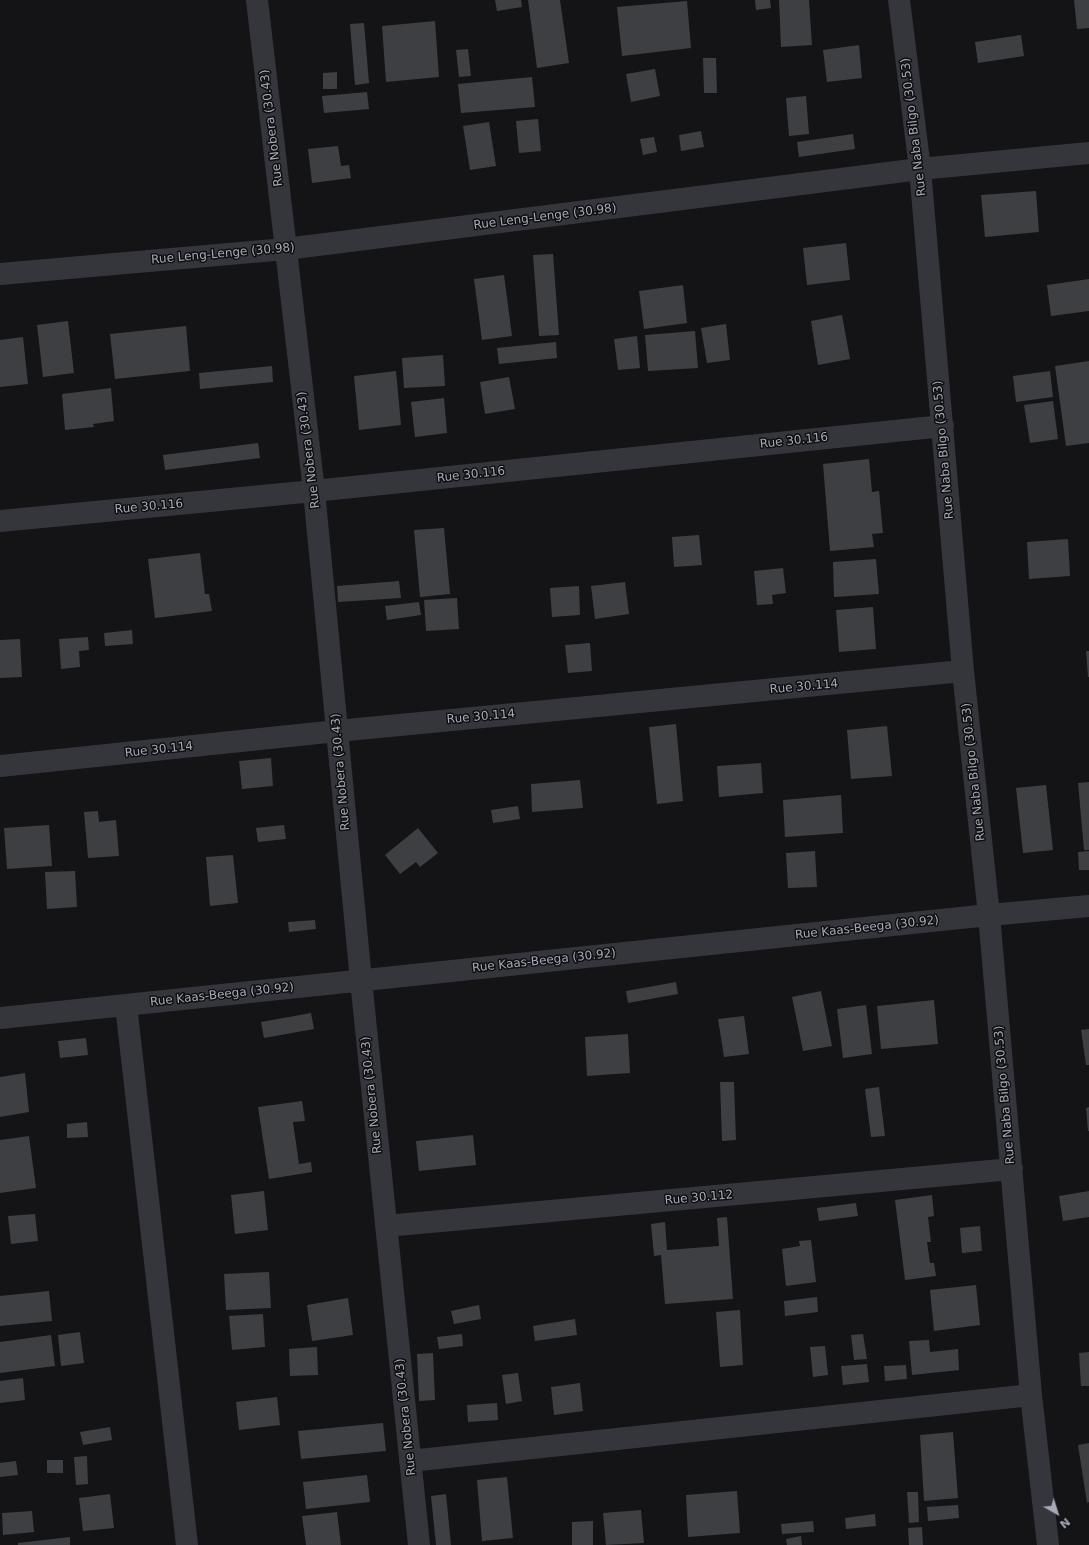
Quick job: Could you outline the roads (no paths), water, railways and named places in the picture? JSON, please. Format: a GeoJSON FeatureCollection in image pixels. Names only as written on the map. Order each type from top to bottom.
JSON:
{"type":"FeatureCollection","features":[{"type":"Feature","properties":{"kind":"street","name":"Rue Nobera (30.43)"},"geometry":{"type":"LineString","coordinates":[[257,0],[314,491],[361,980],[419,1545]]}},
{"type":"Feature","properties":{"kind":"street","name":"Rue Naba Bilgo (30.53)"},"geometry":{"type":"LineString","coordinates":[[899,0],[920,169],[963,671],[989,915],[1031,1395],[1048,1545]]}},
{"type":"Feature","properties":{"kind":"street","name":"Rue Leng-Lenge (30.98)"},"geometry":{"type":"LineString","coordinates":[[0,274],[286,249],[920,169],[1089,153]]}},
{"type":"Feature","properties":{"kind":"street","name":"Rue 30.116"},"geometry":{"type":"LineString","coordinates":[[0,521],[314,491],[942,426]]}},
{"type":"Feature","properties":{"kind":"street","name":"Rue 30.114"},"geometry":{"type":"LineString","coordinates":[[0,766],[337,731],[963,671]]}},
{"type":"Feature","properties":{"kind":"street","name":"Rue Kaas-Beega (30.92)"},"geometry":{"type":"LineString","coordinates":[[0,1018],[989,915],[1089,906]]}},
{"type":"Feature","properties":{"kind":"street"},"geometry":{"type":"LineString","coordinates":[[126,1005],[187,1545]]}},
{"type":"Feature","properties":{"kind":"street","name":"Rue 30.112"},"geometry":{"type":"LineString","coordinates":[[386,1226],[1012,1169]]}},
{"type":"Feature","properties":{"kind":"street"},"geometry":{"type":"LineString","coordinates":[[410,1462],[1031,1395]]}}]}
